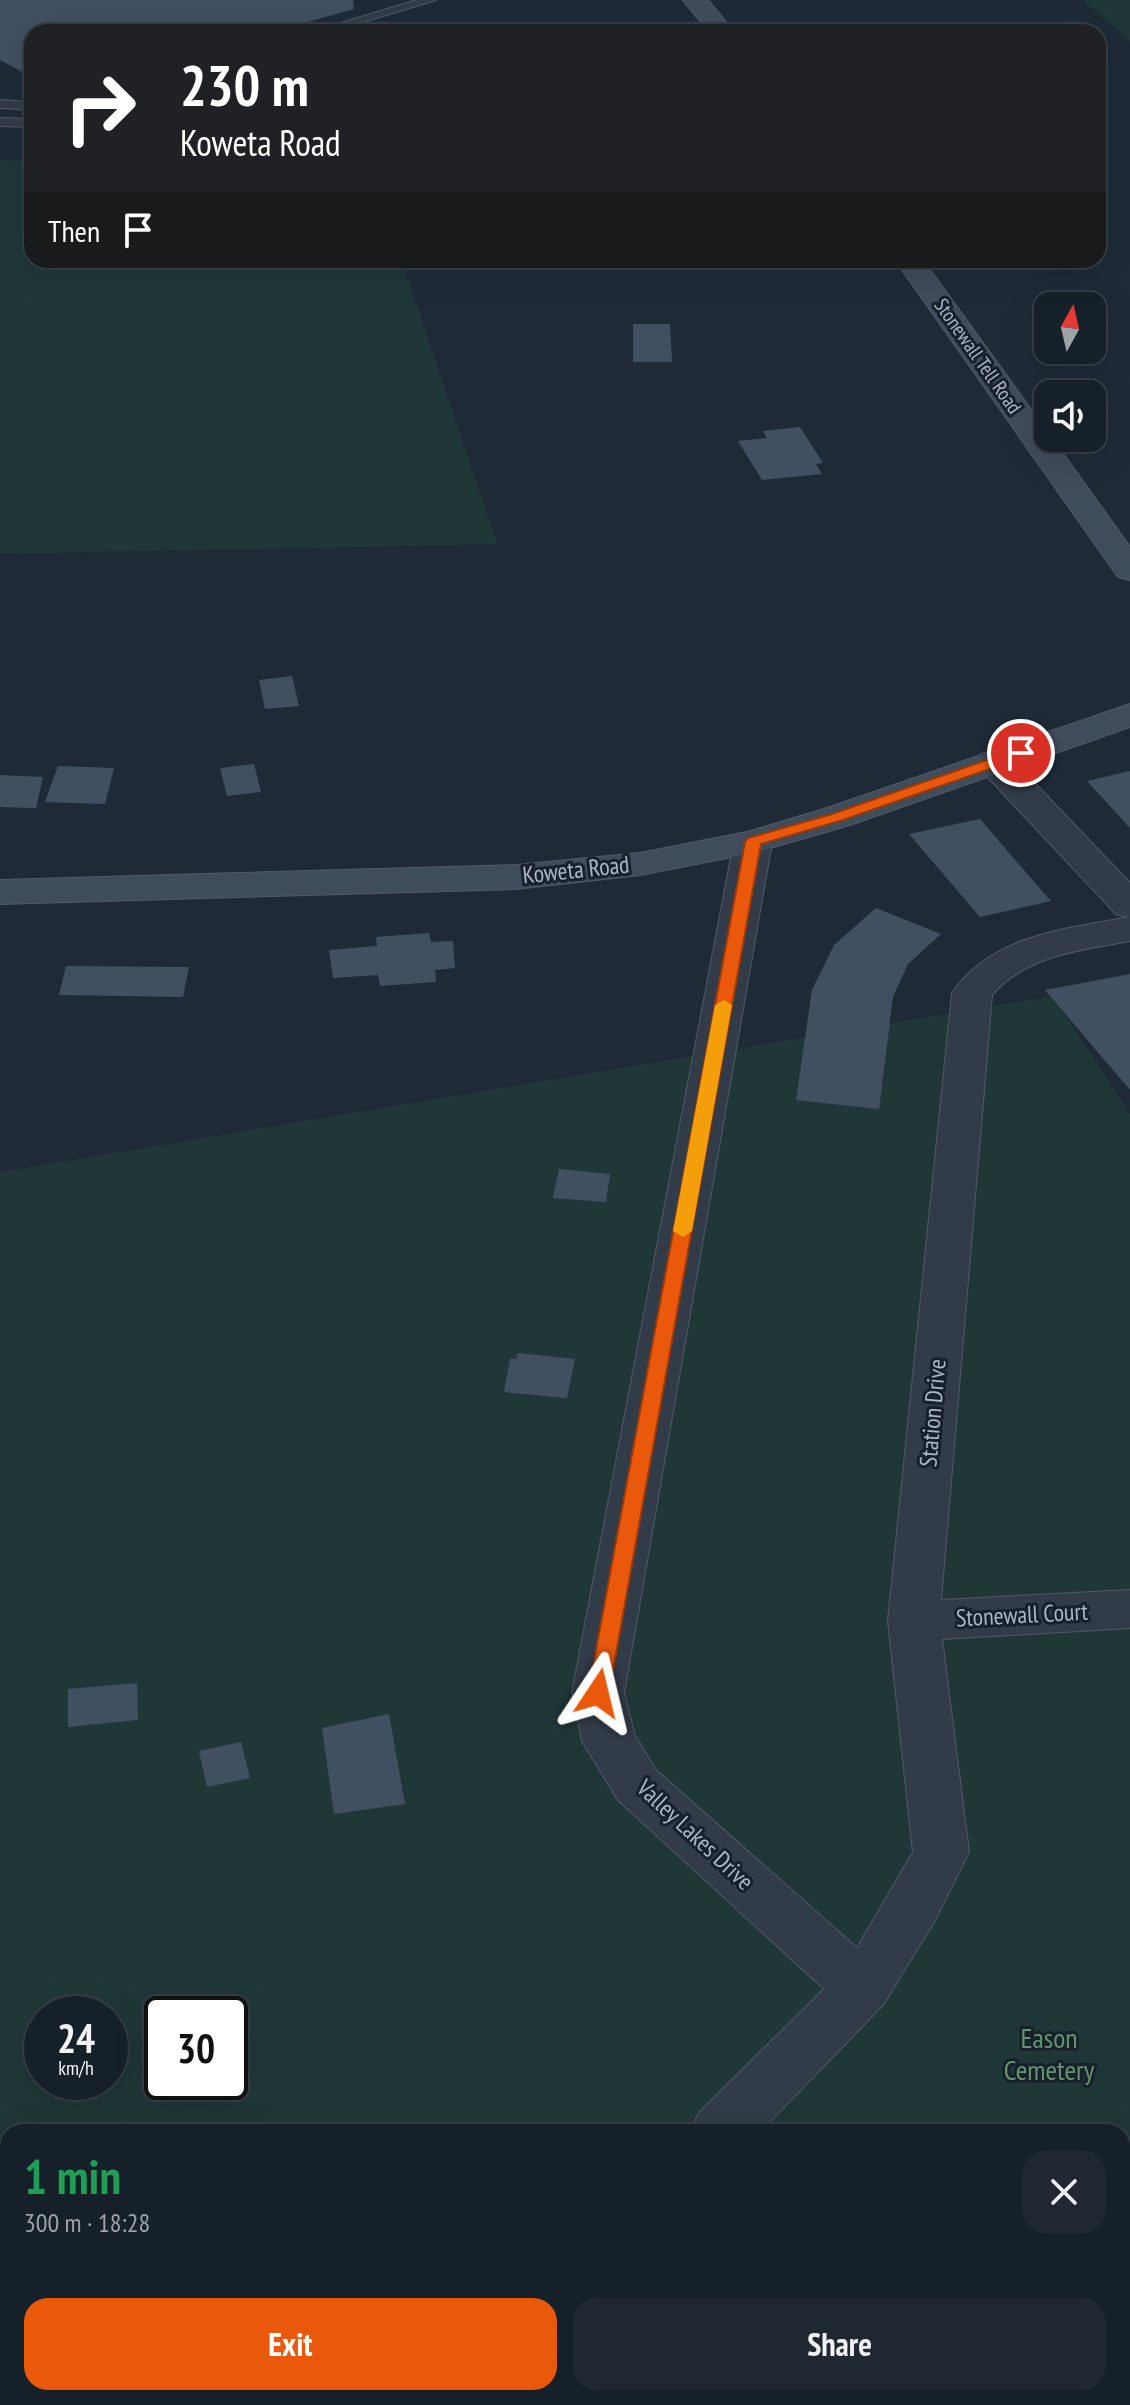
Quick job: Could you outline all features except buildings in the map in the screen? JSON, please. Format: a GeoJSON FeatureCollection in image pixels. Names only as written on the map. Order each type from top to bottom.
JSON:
{"type":"FeatureCollection","features":[{"type":"Feature","properties":{"kind":"street"},"geometry":{"type":"LineString","coordinates":[[695,0],[715,24]]}},
{"type":"Feature","properties":{"kind":"street","name":"Stonewall Tell Road"},"geometry":{"type":"LineString","coordinates":[[915,268],[1130,570]]}},
{"type":"Feature","properties":{"kind":"street","name":"Koweta Road"},"geometry":{"type":"LineString","coordinates":[[0,892],[516,877],[640,864],[753,842],[837,817],[1130,715]]}},
{"type":"Feature","properties":{"kind":"street"},"geometry":{"type":"LineString","coordinates":[[994,762],[1130,906]]}},
{"type":"Feature","properties":{"kind":"street","name":"Valley Lakes Drive"},"geometry":{"type":"LineString","coordinates":[[753,842],[598,1693],[609,1741],[637,1785],[863,1988]]}},
{"type":"Feature","properties":{"kind":"street","name":"Station Drive"},"geometry":{"type":"LineString","coordinates":[[728,2124],[863,1988],[914,1905],[941,1852],[914,1621],[972,993],[985,975],[1005,960],[1051,945],[1130,929]]}},
{"type":"Feature","properties":{"kind":"street","name":"Stonewall Court"},"geometry":{"type":"LineString","coordinates":[[914,1621],[1130,1609]]}},
{"type":"Feature","properties":{"kind":"lane"},"geometry":{"type":"LineString","coordinates":[[345,24],[430,0]]}},
{"type":"Feature","properties":{"kind":"lane"},"geometry":{"type":"LineString","coordinates":[[0,104],[24,106]]}},
{"type":"Feature","properties":{"kind":"lane"},"geometry":{"type":"LineString","coordinates":[[0,122],[24,123]]}},
{"type":"Feature","properties":{"kind":"green space"},"geometry":{"type":"Polygon","coordinates":[[[1083,0],[1130,0],[1130,41],[1083,0]]]}},
{"type":"Feature","properties":{"kind":"green space"},"geometry":{"type":"Polygon","coordinates":[[[0,159],[24,161],[24,268],[405,268],[497,544],[0,554],[0,159]]]}},
{"type":"Feature","properties":{"kind":"green space","name":"Eason Cemetery"},"geometry":{"type":"Polygon","coordinates":[[[1053,996],[1130,1114],[1130,2124],[0,2124],[0,1172],[1053,996]]]}},
{"type":"Feature","properties":{"kind":"slow traffic"},"geometry":{"type":"LineString","coordinates":[[683,1231],[724,1005]]}},
{"type":"Feature","properties":{"kind":"route"},"geometry":{"type":"LineString","coordinates":[[598,1693],[753,842],[837,817],[1021,753]]}}]}
